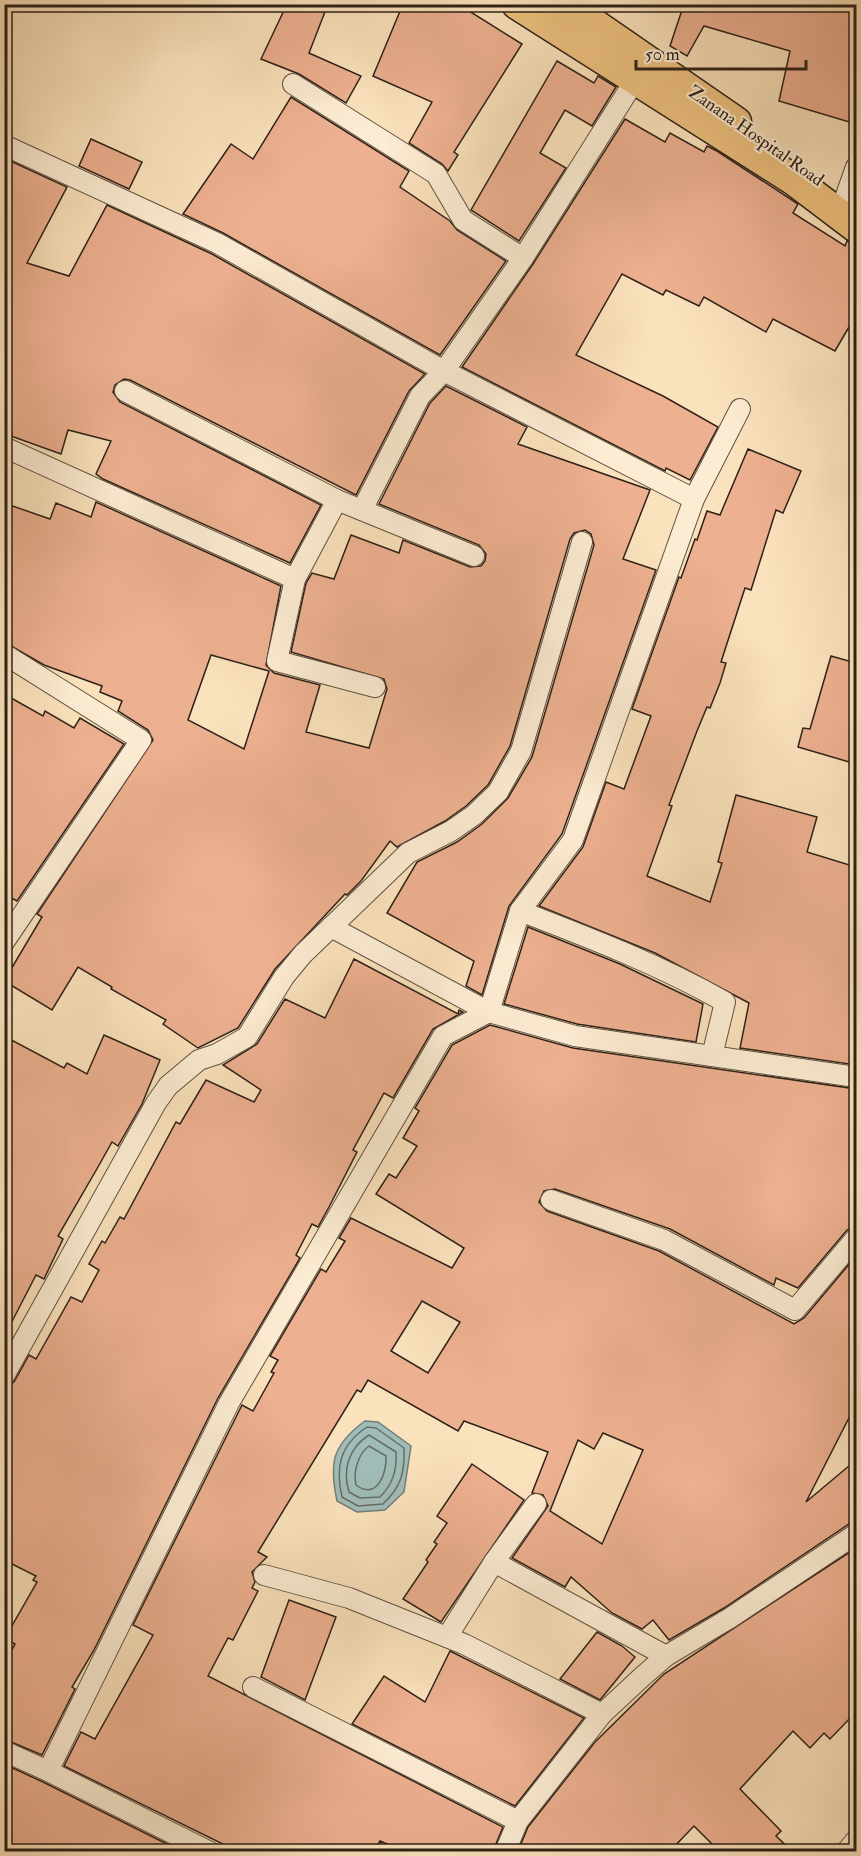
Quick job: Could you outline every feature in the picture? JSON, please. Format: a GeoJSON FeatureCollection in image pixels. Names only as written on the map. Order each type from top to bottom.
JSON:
{"type":"FeatureCollection","features":[{"type":"Feature","properties":{"kind":"main road"},"geometry":{"type":"LineString","coordinates":[[517,4],[794,180],[856,227]]}},
{"type":"Feature","properties":{"kind":"main road","name":"Zanana Hospital Road"},"geometry":{"type":"LineString","coordinates":[[565,4],[641,54],[851,203]]}},
{"type":"Feature","properties":{"kind":"street"},"geometry":{"type":"LineString","coordinates":[[362,510],[420,396],[444,371],[523,258],[635,80]]}},
{"type":"Feature","properties":{"kind":"street"},"geometry":{"type":"LineString","coordinates":[[293,84],[436,174],[464,220],[523,258]]}},
{"type":"Feature","properties":{"kind":"street"},"geometry":{"type":"LineString","coordinates":[[4,145],[217,243],[444,371],[694,499]]}},
{"type":"Feature","properties":{"kind":"street"},"geometry":{"type":"LineString","coordinates":[[851,203],[856,167]]}},
{"type":"Feature","properties":{"kind":"street"},"geometry":{"type":"LineString","coordinates":[[125,391],[337,500],[474,556]]}},
{"type":"Feature","properties":{"kind":"street"},"geometry":{"type":"LineString","coordinates":[[48,1771],[230,1403],[308,1264],[443,1036],[489,1012],[520,911],[573,840],[694,499],[740,409]]}},
{"type":"Feature","properties":{"kind":"street"},"geometry":{"type":"LineString","coordinates":[[4,447],[295,579]]}},
{"type":"Feature","properties":{"kind":"street"},"geometry":{"type":"LineString","coordinates":[[337,500],[295,579],[277,661],[375,687]]}},
{"type":"Feature","properties":{"kind":"street"},"geometry":{"type":"LineString","coordinates":[[4,1376],[156,1103],[168,1086],[199,1060],[217,1054],[247,1037],[284,977],[331,927],[408,853],[451,831],[474,815],[498,792],[521,751],[582,542]]}},
{"type":"Feature","properties":{"kind":"street"},"geometry":{"type":"LineString","coordinates":[[4,654],[141,740],[10,922],[4,942]]}},
{"type":"Feature","properties":{"kind":"street"},"geometry":{"type":"LineString","coordinates":[[520,911],[656,964],[681,981],[725,1002],[712,1056]]}},
{"type":"Feature","properties":{"kind":"street"},"geometry":{"type":"LineString","coordinates":[[331,927],[489,1012],[575,1036],[856,1077]]}},
{"type":"Feature","properties":{"kind":"street"},"geometry":{"type":"LineString","coordinates":[[551,1200],[664,1240],[795,1310],[856,1238]]}},
{"type":"Feature","properties":{"kind":"street"},"geometry":{"type":"LineString","coordinates":[[447,1637],[494,1562],[536,1504]]}},
{"type":"Feature","properties":{"kind":"street"},"geometry":{"type":"LineString","coordinates":[[505,1851],[518,1821],[602,1713],[666,1656],[730,1618],[856,1534]]}},
{"type":"Feature","properties":{"kind":"street"},"geometry":{"type":"LineString","coordinates":[[494,1562],[666,1656]]}},
{"type":"Feature","properties":{"kind":"street"},"geometry":{"type":"LineString","coordinates":[[264,1575],[349,1598],[447,1637],[602,1713]]}},
{"type":"Feature","properties":{"kind":"street"},"geometry":{"type":"LineString","coordinates":[[253,1687],[518,1821]]}},
{"type":"Feature","properties":{"kind":"street"},"geometry":{"type":"LineString","coordinates":[[4,1751],[210,1851]]}},
{"type":"Feature","properties":{"kind":"street"},"geometry":{"type":"LineString","coordinates":[[846,1851],[856,1840]]}},
{"type":"Feature","properties":{"kind":"water"},"geometry":{"type":"Polygon","coordinates":[[[365,1421],[378,1422],[411,1446],[404,1492],[385,1510],[357,1512],[337,1501],[333,1476],[340,1447],[346,1438],[365,1421]]]}},
{"type":"Feature","properties":{"kind":"building"},"geometry":{"type":"Polygon","coordinates":[[[287,4],[328,4],[309,53],[361,76],[346,103],[299,74],[261,59],[287,4]]]}},
{"type":"Feature","properties":{"kind":"building"},"geometry":{"type":"Polygon","coordinates":[[[403,4],[473,4],[469,11],[522,44],[454,152],[458,155],[448,171],[442,164],[409,143],[432,102],[373,76],[403,4]]]}},
{"type":"Feature","properties":{"kind":"building"},"geometry":{"type":"Polygon","coordinates":[[[684,4],[856,4],[856,124],[779,101],[790,51],[704,26],[687,56],[670,46],[684,4]]]}},
{"type":"Feature","properties":{"kind":"building"},"geometry":{"type":"Polygon","coordinates":[[[557,61],[594,83],[598,76],[616,87],[592,126],[565,110],[540,153],[566,168],[519,241],[471,210],[557,61]]]}},
{"type":"Feature","properties":{"kind":"building"},"geometry":{"type":"Polygon","coordinates":[[[291,97],[409,171],[400,187],[450,221],[457,230],[506,261],[440,355],[223,233],[183,214],[231,144],[253,159],[291,97]]]}},
{"type":"Feature","properties":{"kind":"building"},"geometry":{"type":"Polygon","coordinates":[[[625,119],[665,142],[670,133],[704,152],[707,146],[717,151],[798,204],[793,213],[845,246],[847,241],[856,244],[856,315],[835,351],[773,319],[766,332],[704,297],[699,306],[666,290],[663,295],[622,274],[576,355],[663,396],[718,427],[690,480],[666,468],[665,471],[462,367],[533,264],[625,119]]]}},
{"type":"Feature","properties":{"kind":"building"},"geometry":{"type":"Polygon","coordinates":[[[91,139],[142,162],[129,189],[79,166],[91,139]]]}},
{"type":"Feature","properties":{"kind":"building"},"geometry":{"type":"Polygon","coordinates":[[[4,158],[67,187],[27,263],[69,276],[107,205],[212,254],[425,374],[409,391],[356,495],[130,380],[124,379],[115,385],[113,392],[120,402],[321,505],[290,563],[103,479],[96,474],[111,441],[68,430],[61,454],[11,436],[12,433],[4,430],[4,158]]]}},
{"type":"Feature","properties":{"kind":"building"},"geometry":{"type":"Polygon","coordinates":[[[446,386],[527,427],[518,444],[650,490],[623,559],[656,570],[562,834],[509,906],[482,995],[466,986],[474,961],[387,913],[417,862],[457,842],[482,824],[508,798],[532,757],[594,545],[591,534],[585,530],[574,533],[570,539],[510,746],[488,785],[466,806],[445,821],[397,847],[390,841],[361,881],[347,895],[345,894],[275,969],[238,1028],[198,1048],[163,1024],[166,1020],[111,989],[112,987],[78,967],[52,1010],[4,981],[42,917],[37,914],[153,740],[148,730],[118,711],[122,701],[100,692],[102,686],[44,665],[4,642],[4,503],[50,519],[56,503],[91,517],[96,502],[281,586],[266,665],[274,673],[320,685],[306,732],[369,748],[387,689],[384,679],[291,652],[306,583],[312,573],[334,579],[351,535],[399,553],[403,540],[470,567],[481,566],[485,561],[486,554],[479,545],[379,504],[430,403],[446,386]],[[211,655],[188,720],[244,749],[269,671],[211,655]]]}},
{"type":"Feature","properties":{"kind":"building"},"geometry":{"type":"Polygon","coordinates":[[[748,449],[801,471],[783,513],[776,510],[751,590],[745,588],[721,662],[726,663],[720,683],[710,708],[707,707],[669,805],[672,806],[647,876],[710,902],[722,863],[718,862],[736,795],[817,817],[807,852],[856,867],[856,1065],[740,1048],[749,1003],[655,953],[539,906],[583,847],[606,782],[624,789],[651,716],[632,709],[679,577],[681,578],[707,511],[720,515],[748,449]]]}},
{"type":"Feature","properties":{"kind":"building"},"geometry":{"type":"Polygon","coordinates":[[[831,656],[856,663],[856,764],[798,747],[803,728],[810,729],[831,656]]]}},
{"type":"Feature","properties":{"kind":"building"},"geometry":{"type":"Polygon","coordinates":[[[4,694],[43,716],[45,711],[74,728],[80,718],[124,744],[17,901],[4,894],[4,694]]]}},
{"type":"Feature","properties":{"kind":"building"},"geometry":{"type":"Polygon","coordinates":[[[528,927],[620,964],[703,1004],[696,1042],[577,1024],[504,1004],[528,927]]]}},
{"type":"Feature","properties":{"kind":"building"},"geometry":{"type":"Polygon","coordinates":[[[354,959],[458,1014],[459,1010],[463,1012],[433,1029],[393,1098],[384,1093],[353,1150],[357,1152],[329,1207],[318,1227],[312,1224],[296,1255],[300,1258],[218,1398],[94,1650],[72,1687],[75,1689],[42,1755],[4,1739],[4,1699],[11,1686],[4,1682],[4,1664],[15,1644],[5,1638],[37,1582],[33,1580],[36,1576],[4,1560],[4,1388],[14,1382],[29,1355],[36,1359],[71,1297],[82,1302],[99,1270],[89,1264],[102,1241],[105,1243],[120,1217],[124,1219],[176,1122],[180,1124],[206,1080],[254,1102],[261,1090],[223,1065],[257,1044],[285,999],[325,1018],[354,959]]]}},
{"type":"Feature","properties":{"kind":"building"},"geometry":{"type":"Polygon","coordinates":[[[490,1025],[573,1048],[856,1089],[856,1226],[847,1230],[798,1288],[776,1278],[774,1285],[670,1229],[555,1189],[544,1191],[539,1202],[547,1211],[659,1251],[794,1324],[804,1318],[856,1256],[856,1404],[806,1502],[856,1460],[856,1522],[849,1524],[724,1608],[669,1640],[653,1620],[642,1629],[612,1613],[571,1577],[565,1587],[512,1558],[548,1506],[543,1495],[532,1493],[548,1452],[464,1421],[458,1431],[368,1380],[361,1392],[357,1390],[258,1552],[267,1557],[252,1572],[255,1582],[252,1588],[258,1591],[233,1640],[228,1638],[208,1676],[503,1827],[493,1851],[404,1851],[380,1841],[374,1851],[237,1851],[64,1766],[81,1732],[95,1739],[153,1635],[133,1625],[242,1405],[253,1411],[274,1373],[271,1372],[278,1360],[270,1356],[321,1269],[326,1272],[345,1241],[339,1238],[351,1218],[452,1268],[464,1248],[376,1194],[389,1174],[396,1178],[417,1146],[403,1138],[419,1111],[415,1108],[452,1045],[490,1025]],[[422,1301],[391,1351],[428,1373],[460,1322],[422,1301]],[[603,1433],[594,1449],[578,1440],[550,1511],[602,1544],[643,1450],[603,1433]]]}},
{"type":"Feature","properties":{"kind":"building"},"geometry":{"type":"Polygon","coordinates":[[[104,1035],[160,1060],[142,1104],[118,1146],[112,1142],[58,1236],[63,1239],[44,1279],[36,1275],[4,1337],[4,1036],[64,1068],[67,1063],[87,1074],[104,1035]]]}},
{"type":"Feature","properties":{"kind":"building"},"geometry":{"type":"Polygon","coordinates":[[[472,1464],[524,1500],[441,1622],[403,1599],[428,1562],[426,1560],[437,1544],[434,1542],[447,1523],[437,1516],[472,1464]]]}},
{"type":"Feature","properties":{"kind":"building"},"geometry":{"type":"Polygon","coordinates":[[[856,1548],[856,1712],[830,1739],[824,1733],[810,1748],[793,1731],[740,1789],[781,1831],[776,1836],[792,1851],[719,1851],[694,1826],[670,1851],[518,1851],[528,1827],[595,1742],[664,1674],[856,1548]]]}},
{"type":"Feature","properties":{"kind":"building"},"geometry":{"type":"Polygon","coordinates":[[[289,1600],[336,1617],[305,1700],[261,1677],[289,1600]]]}},
{"type":"Feature","properties":{"kind":"building"},"geometry":{"type":"Polygon","coordinates":[[[597,1632],[622,1646],[635,1657],[600,1700],[560,1679],[597,1632]]]}},
{"type":"Feature","properties":{"kind":"building"},"geometry":{"type":"Polygon","coordinates":[[[450,1651],[584,1718],[515,1806],[352,1724],[384,1676],[425,1702],[450,1651]]]}},
{"type":"Feature","properties":{"kind":"building"},"geometry":{"type":"Polygon","coordinates":[[[4,1764],[43,1782],[181,1851],[4,1851],[4,1764]]]}}]}
